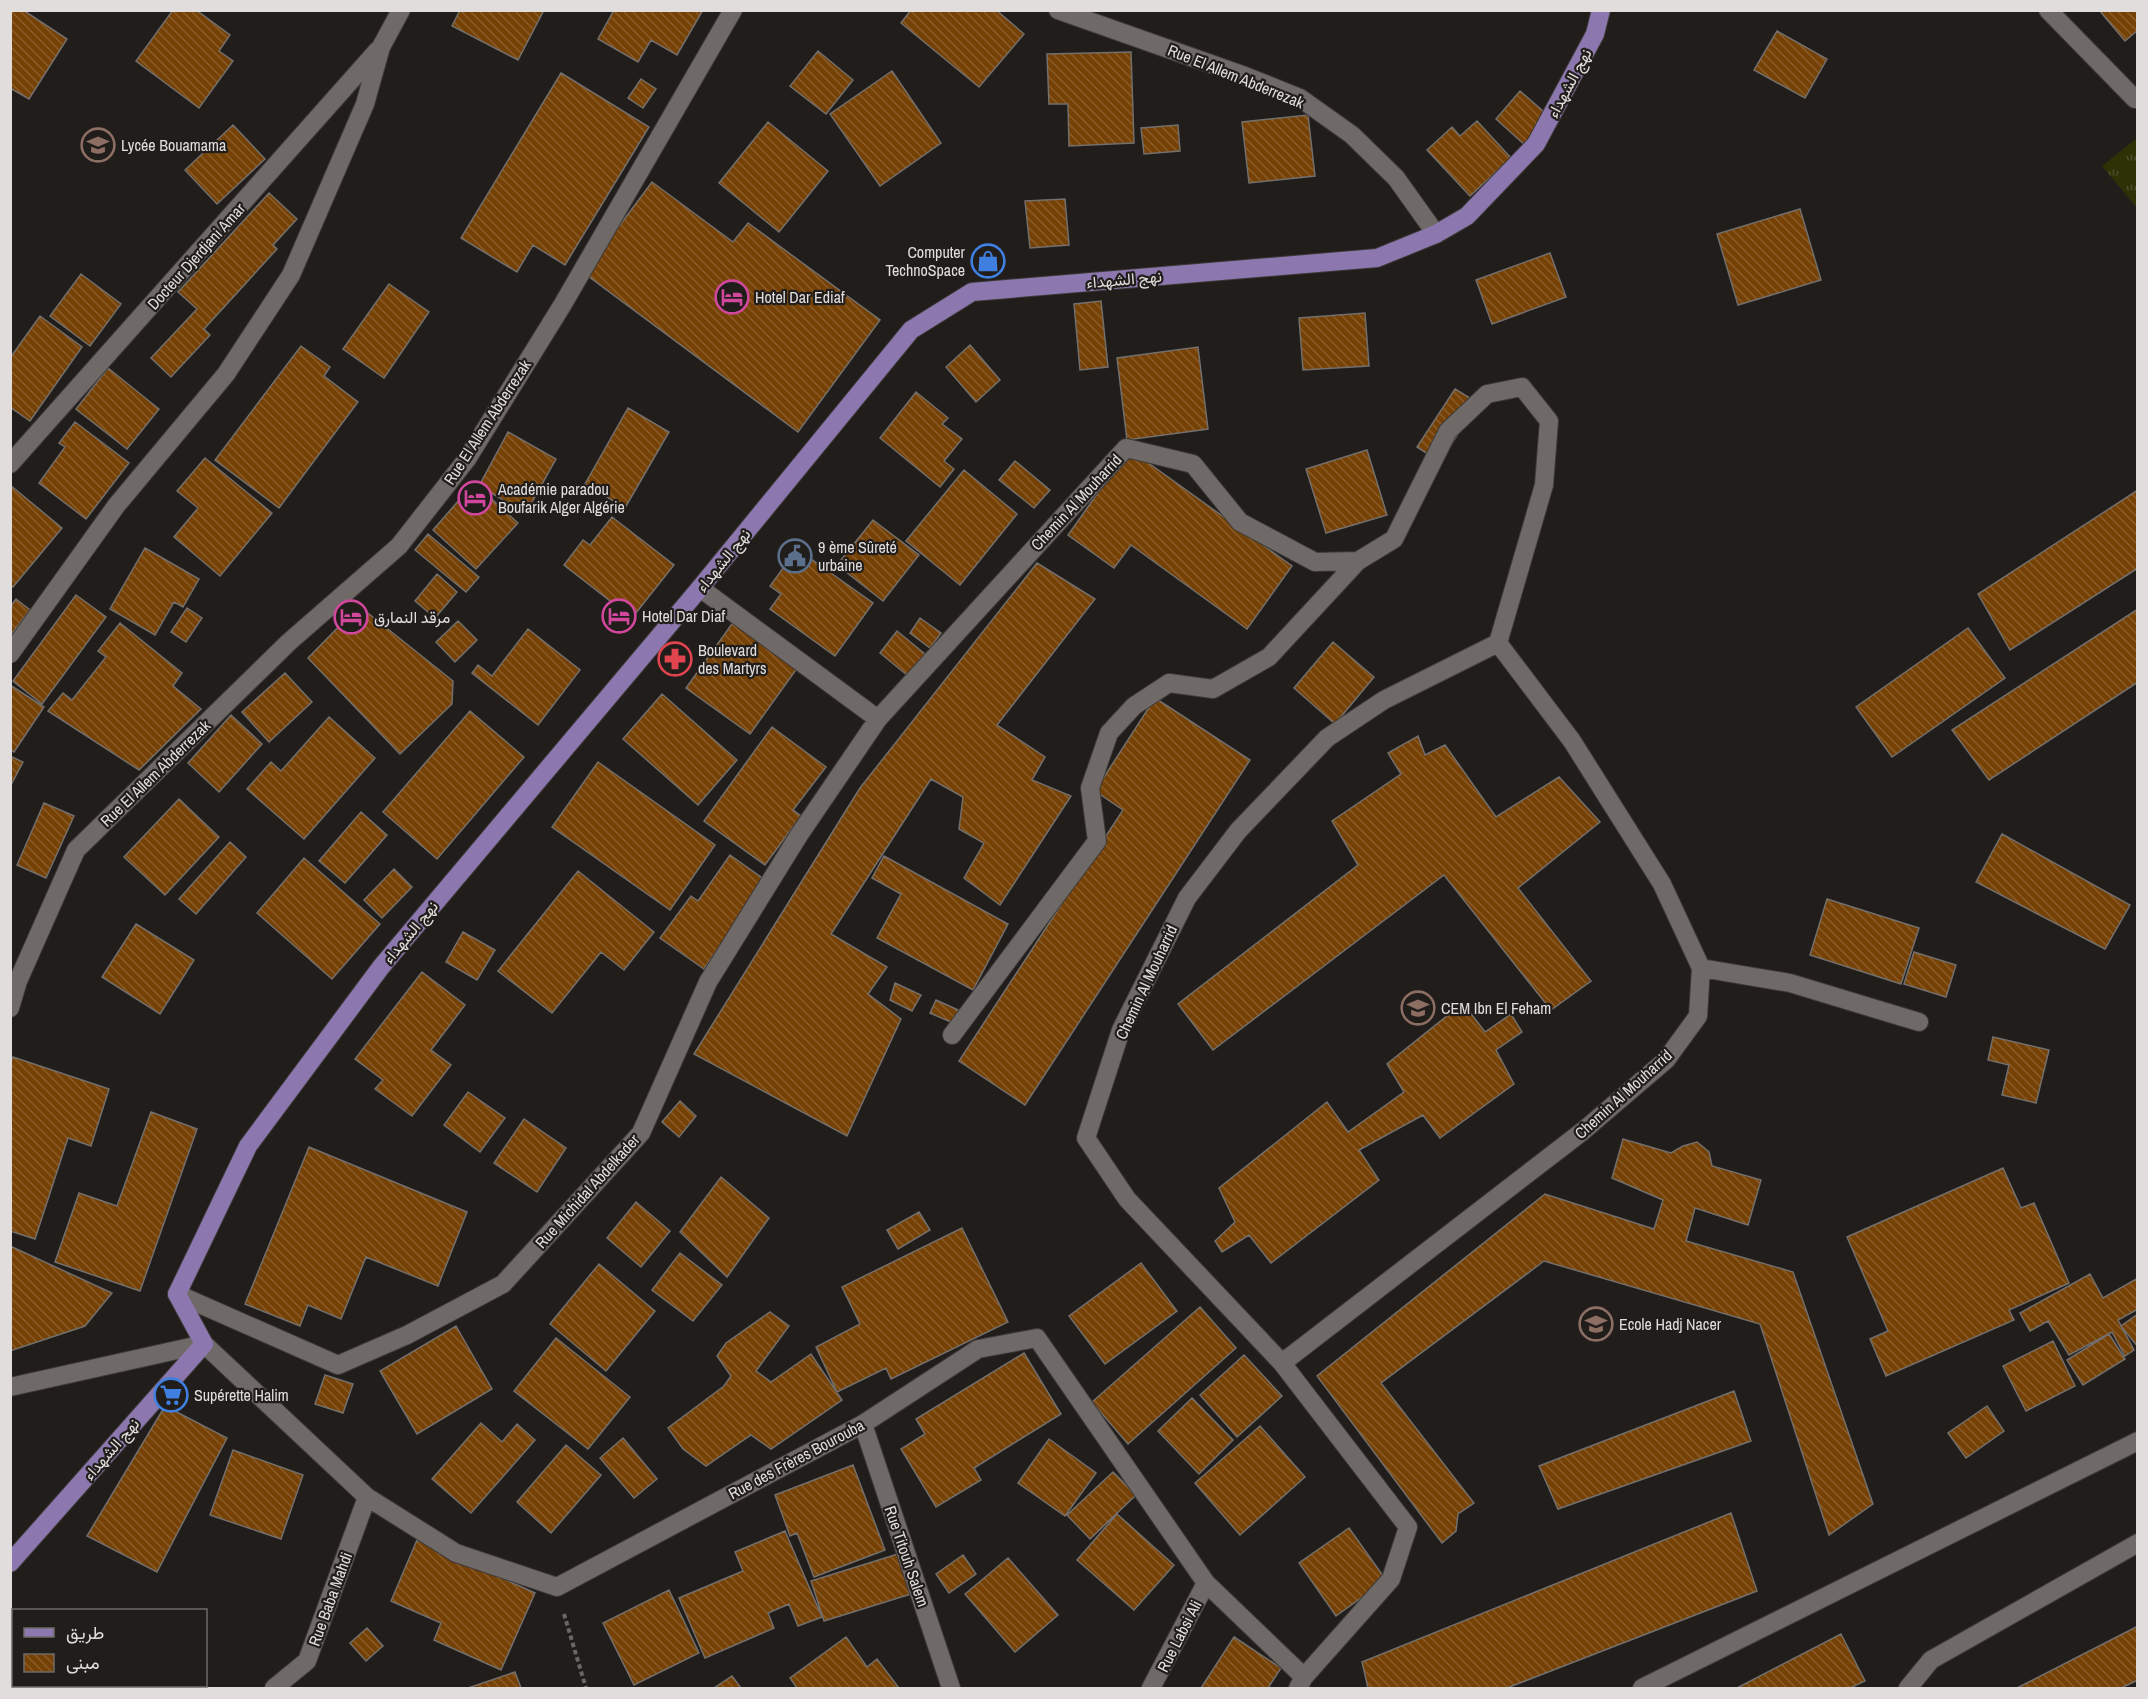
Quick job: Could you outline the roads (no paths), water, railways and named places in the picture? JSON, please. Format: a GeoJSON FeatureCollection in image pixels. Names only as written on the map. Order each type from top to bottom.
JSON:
{"type":"FeatureCollection","features":[{"type":"Feature","properties":{"kind":"main road","name":"نهج الشهداء"},"geometry":{"type":"LineString","coordinates":[[177,1294],[248,1146],[381,967],[700,588],[911,330],[972,292],[1377,258],[1436,234],[1467,216],[1536,144],[1595,34],[1601,10]]}},
{"type":"Feature","properties":{"kind":"main road"},"geometry":{"type":"LineString","coordinates":[[177,1294],[204,1344]]}},
{"type":"Feature","properties":{"kind":"main road","name":"نهج الشهداء"},"geometry":{"type":"LineString","coordinates":[[10,1563],[204,1344]]}},
{"type":"Feature","properties":{"kind":"street"},"geometry":{"type":"LineString","coordinates":[[10,654],[116,506],[226,374],[291,275],[365,104],[381,47],[401,10]]}},
{"type":"Feature","properties":{"kind":"street","name":"Rue El Allem Abderrezak"},"geometry":{"type":"LineString","coordinates":[[10,1008],[18,981],[76,850],[290,642],[399,546],[467,459],[563,304],[734,10]]}},
{"type":"Feature","properties":{"kind":"street","name":"Rue El Allem Abderrezak"},"geometry":{"type":"LineString","coordinates":[[1058,10],[1245,76],[1300,98],[1352,135],[1374,156],[1396,178],[1436,234]]}},
{"type":"Feature","properties":{"kind":"street"},"geometry":{"type":"LineString","coordinates":[[2048,10],[2134,99],[2138,97]]}},
{"type":"Feature","properties":{"kind":"street","name":"Docteur Djerdjani Amar"},"geometry":{"type":"LineString","coordinates":[[10,464],[381,47]]}},
{"type":"Feature","properties":{"kind":"street"},"geometry":{"type":"LineString","coordinates":[[952,1035],[1097,841],[1090,788],[1109,733],[1134,706],[1169,683],[1213,688],[1269,657],[1358,561],[1394,539],[1448,431],[1487,394],[1522,387],[1549,421],[1544,485],[1498,643]]}},
{"type":"Feature","properties":{"kind":"street","name":"Chemin Al Mouharrid"},"geometry":{"type":"LineString","coordinates":[[878,719],[1126,448],[1193,464],[1240,522],[1315,562],[1358,561]]}},
{"type":"Feature","properties":{"kind":"street"},"geometry":{"type":"LineString","coordinates":[[700,588],[878,719]]}},
{"type":"Feature","properties":{"kind":"street","name":"Chemin Al Mouharrid"},"geometry":{"type":"LineString","coordinates":[[1282,1363],[1583,1131],[1666,1060],[1698,1016],[1701,968],[1662,884],[1572,741],[1498,643],[1384,700],[1327,738],[1238,831],[1187,898],[1126,1019],[1086,1138],[1127,1199],[1282,1363],[1408,1527],[1391,1580],[1301,1683]]}},
{"type":"Feature","properties":{"kind":"street","name":"Rue Michidal Abdelkader"},"geometry":{"type":"LineString","coordinates":[[177,1294],[338,1365],[407,1335],[504,1284],[641,1133],[708,982],[800,835],[878,719]]}},
{"type":"Feature","properties":{"kind":"street"},"geometry":{"type":"LineString","coordinates":[[1701,968],[1790,983],[1919,1022]]}},
{"type":"Feature","properties":{"kind":"street","name":"Rue des Frères Bourouba"},"geometry":{"type":"LineString","coordinates":[[367,1497],[456,1553],[557,1587],[863,1424],[978,1349],[1037,1338],[1206,1583],[1301,1683]]}},
{"type":"Feature","properties":{"kind":"street"},"geometry":{"type":"LineString","coordinates":[[10,1387],[204,1344],[367,1497]]}},
{"type":"Feature","properties":{"kind":"street","name":"Rue Titouh Salem"},"geometry":{"type":"LineString","coordinates":[[863,1424],[951,1689]]}},
{"type":"Feature","properties":{"kind":"street"},"geometry":{"type":"LineString","coordinates":[[1642,1689],[2138,1441]]}},
{"type":"Feature","properties":{"kind":"street","name":"Rue Baba Mahdi"},"geometry":{"type":"LineString","coordinates":[[274,1689],[307,1661],[367,1497]]}},
{"type":"Feature","properties":{"kind":"street"},"geometry":{"type":"LineString","coordinates":[[1908,1689],[1931,1660],[2138,1543]]}},
{"type":"Feature","properties":{"kind":"street","name":"Rue Labsi Ali"},"geometry":{"type":"LineString","coordinates":[[1151,1689],[1206,1583]]}},
{"type":"Feature","properties":{"kind":"place","name":"Lycée Bouamama"},"geometry":{"type":"Point","coordinates":[98,145]}},
{"type":"Feature","properties":{"kind":"place","name":"Computer TechnoSpace"},"geometry":{"type":"Point","coordinates":[988,261]}},
{"type":"Feature","properties":{"kind":"place","name":"Hotel Dar Ediaf"},"geometry":{"type":"Point","coordinates":[732,297]}},
{"type":"Feature","properties":{"kind":"place","name":"Académie paradou Boufarik Alger Algérie"},"geometry":{"type":"Point","coordinates":[475,498]}},
{"type":"Feature","properties":{"kind":"place","name":"9 ème Sûreté urbaine"},"geometry":{"type":"Point","coordinates":[795,556]}},
{"type":"Feature","properties":{"kind":"place","name":"Hotel Dar Diaf"},"geometry":{"type":"Point","coordinates":[619,616]}},
{"type":"Feature","properties":{"kind":"place","name":"مرقد النمارق"},"geometry":{"type":"Point","coordinates":[351,617]}},
{"type":"Feature","properties":{"kind":"place","name":"Boulevard des Martyrs"},"geometry":{"type":"Point","coordinates":[675,659]}},
{"type":"Feature","properties":{"kind":"place","name":"CEM Ibn El Feham"},"geometry":{"type":"Point","coordinates":[1418,1008]}},
{"type":"Feature","properties":{"kind":"place","name":"Ecole Hadj Nacer"},"geometry":{"type":"Point","coordinates":[1596,1324]}},
{"type":"Feature","properties":{"kind":"place","name":"Supérette Halim"},"geometry":{"type":"Point","coordinates":[171,1395]}}]}
